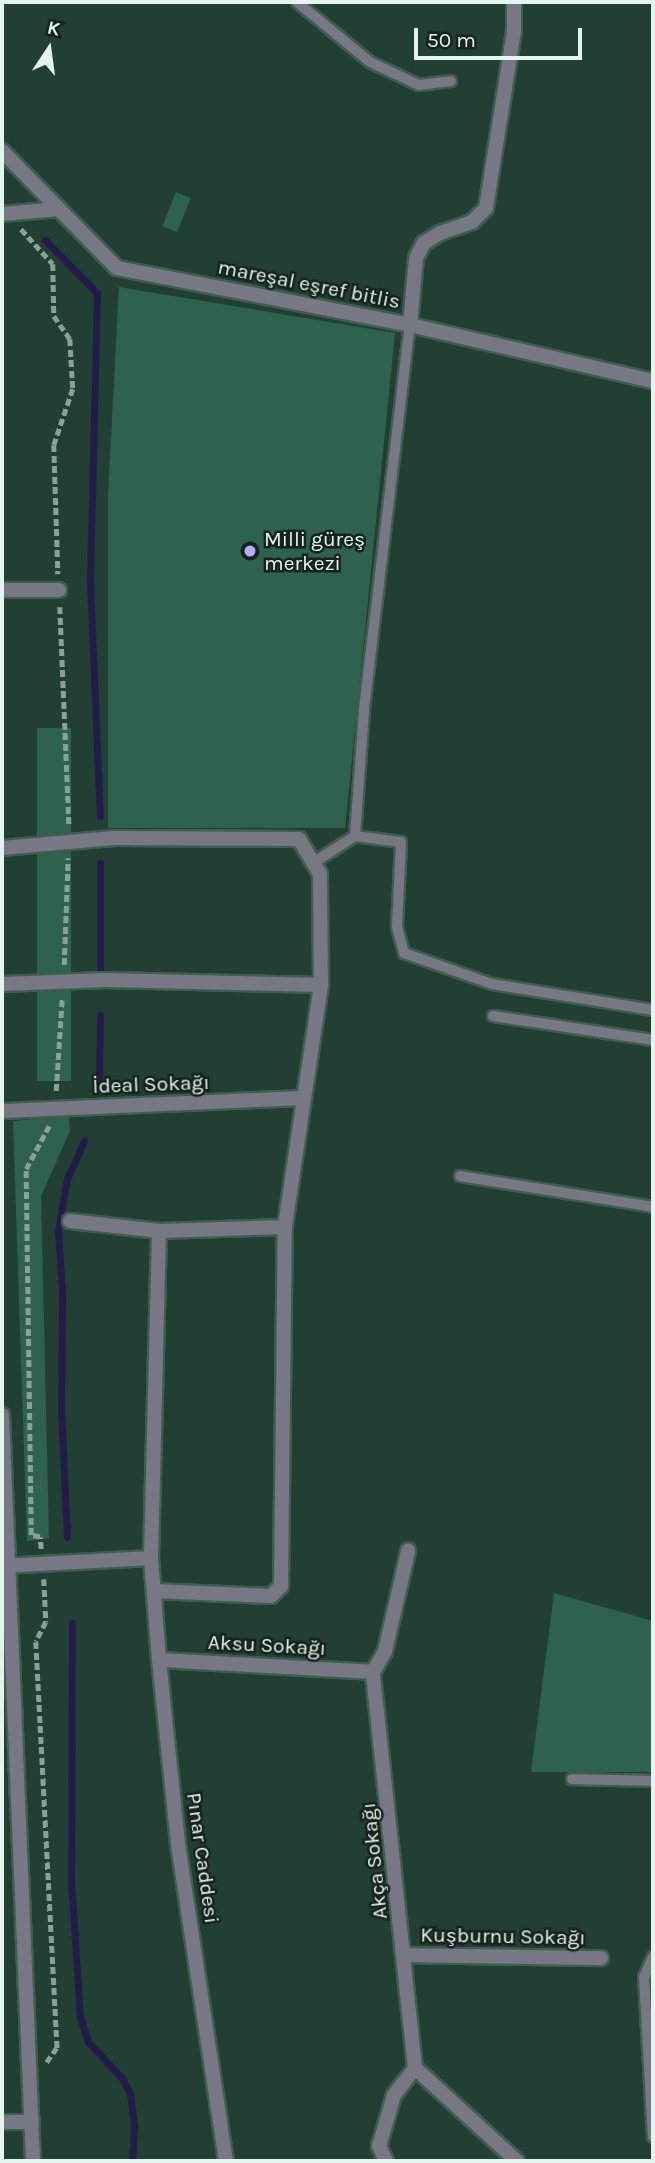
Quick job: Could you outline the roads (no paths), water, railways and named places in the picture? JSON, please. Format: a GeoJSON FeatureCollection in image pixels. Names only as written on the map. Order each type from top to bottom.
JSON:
{"type":"FeatureCollection","features":[{"type":"Feature","properties":{"kind":"street"},"geometry":{"type":"LineString","coordinates":[[410,325],[416,258],[424,243],[440,233],[472,222],[486,208],[514,31],[514,2]]}},
{"type":"Feature","properties":{"kind":"street","name":"mareşal eşref bitlis"},"geometry":{"type":"LineString","coordinates":[[2,151],[117,268],[410,325],[653,381]]}},
{"type":"Feature","properties":{"kind":"street"},"geometry":{"type":"LineString","coordinates":[[5,214],[59,209]]}},
{"type":"Feature","properties":{"kind":"street"},"geometry":{"type":"LineString","coordinates":[[2,590],[60,590]]}},
{"type":"Feature","properties":{"kind":"street"},"geometry":{"type":"LineString","coordinates":[[2,848],[68,842],[214,837],[299,839],[320,874],[321,985],[302,1098],[285,1227],[281,1586],[271,1596],[154,1591]]}},
{"type":"Feature","properties":{"kind":"street"},"geometry":{"type":"LineString","coordinates":[[2,984],[63,982],[321,985]]}},
{"type":"Feature","properties":{"kind":"street","name":"İdeal Sokağı"},"geometry":{"type":"LineString","coordinates":[[2,1111],[302,1098]]}},
{"type":"Feature","properties":{"kind":"street"},"geometry":{"type":"LineString","coordinates":[[69,1220],[159,1231],[285,1227]]}},
{"type":"Feature","properties":{"kind":"street","name":"Pınar Caddesi"},"geometry":{"type":"LineString","coordinates":[[159,1231],[152,1558],[154,1591],[178,1844],[226,2161]]}},
{"type":"Feature","properties":{"kind":"street"},"geometry":{"type":"LineString","coordinates":[[2,1415],[5,1566],[33,2161]]}},
{"type":"Feature","properties":{"kind":"street"},"geometry":{"type":"LineString","coordinates":[[373,1672],[385,1651],[408,1551]]}},
{"type":"Feature","properties":{"kind":"street"},"geometry":{"type":"LineString","coordinates":[[5,1566],[152,1558]]}},
{"type":"Feature","properties":{"kind":"street","name":"Aksu Sokağı"},"geometry":{"type":"LineString","coordinates":[[159,1660],[373,1672]]}},
{"type":"Feature","properties":{"kind":"street","name":"Akça Sokağı"},"geometry":{"type":"LineString","coordinates":[[373,1672],[415,2068]]}},
{"type":"Feature","properties":{"kind":"street","name":"Kuşburnu Sokağı"},"geometry":{"type":"LineString","coordinates":[[405,1955],[601,1958]]}},
{"type":"Feature","properties":{"kind":"street"},"geometry":{"type":"LineString","coordinates":[[386,2161],[379,2146],[394,2095],[415,2068],[517,2161]]}},
{"type":"Feature","properties":{"kind":"street"},"geometry":{"type":"LineString","coordinates":[[2,2122],[32,2122]]}},
{"type":"Feature","properties":{"kind":"lane"},"geometry":{"type":"LineString","coordinates":[[297,2],[370,62],[419,85],[450,81]]}},
{"type":"Feature","properties":{"kind":"lane"},"geometry":{"type":"LineString","coordinates":[[355,836],[364,709],[410,325]]}},
{"type":"Feature","properties":{"kind":"lane"},"geometry":{"type":"LineString","coordinates":[[313,863],[355,836],[401,842],[397,927],[404,953],[492,984],[653,1010]]}},
{"type":"Feature","properties":{"kind":"lane"},"geometry":{"type":"LineString","coordinates":[[493,1016],[653,1040]]}},
{"type":"Feature","properties":{"kind":"lane"},"geometry":{"type":"LineString","coordinates":[[460,1176],[653,1207]]}},
{"type":"Feature","properties":{"kind":"lane"},"geometry":{"type":"LineString","coordinates":[[572,1779],[653,1782]]}},
{"type":"Feature","properties":{"kind":"lane"},"geometry":{"type":"LineString","coordinates":[[653,1957],[644,1977],[653,2137]]}},
{"type":"Feature","properties":{"kind":"waterway"},"geometry":{"type":"LineString","coordinates":[[45,240],[97,293],[90,581],[100,816]]}},
{"type":"Feature","properties":{"kind":"waterway"},"geometry":{"type":"LineString","coordinates":[[100,863],[100,969]]}},
{"type":"Feature","properties":{"kind":"waterway"},"geometry":{"type":"LineString","coordinates":[[99,1083],[100,1015]]}},
{"type":"Feature","properties":{"kind":"waterway"},"geometry":{"type":"LineString","coordinates":[[67,1537],[61,1410],[62,1292],[58,1230],[67,1179],[84,1141]]}},
{"type":"Feature","properties":{"kind":"waterway"},"geometry":{"type":"LineString","coordinates":[[72,1623],[71,1881],[80,2017],[88,2042],[122,2078],[130,2093],[134,2126],[132,2161]]}},
{"type":"Feature","properties":{"kind":"place","name":"Milli güreş merkezi"},"geometry":{"type":"Point","coordinates":[250,551]}}]}
